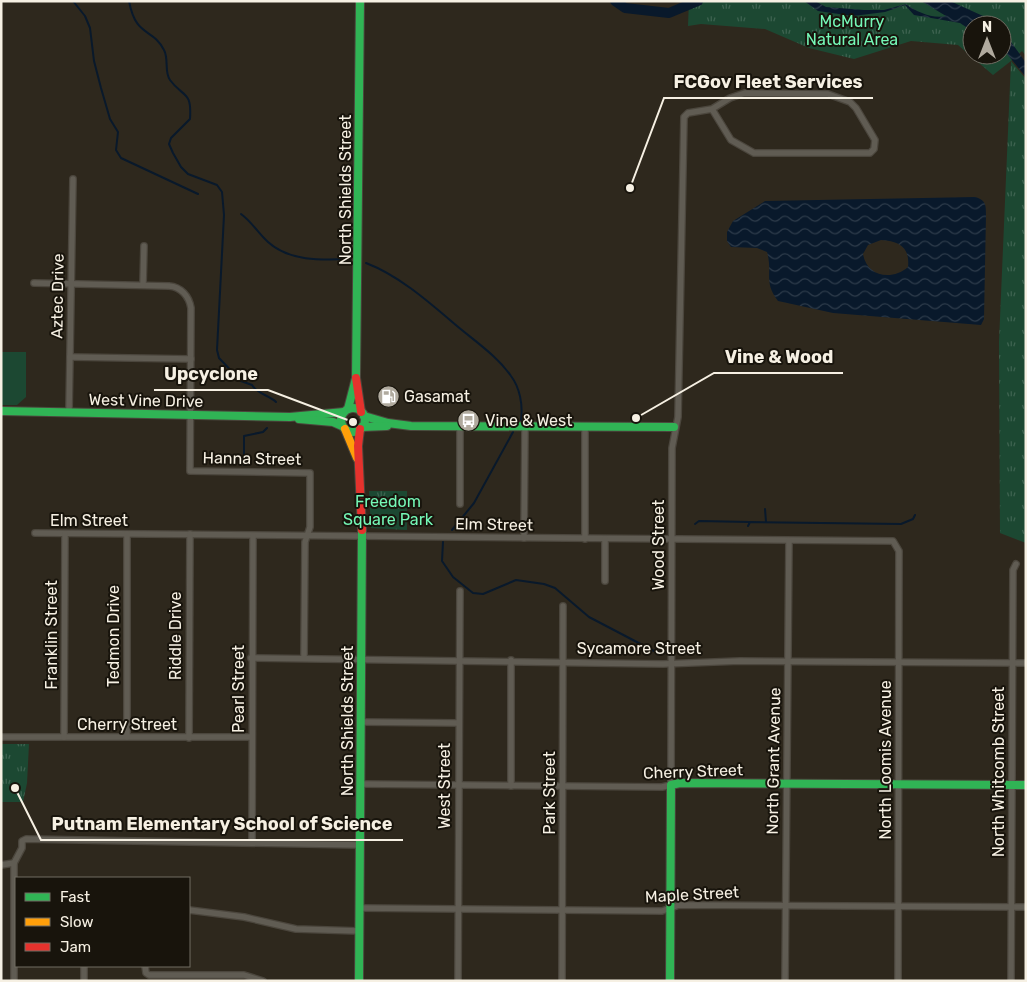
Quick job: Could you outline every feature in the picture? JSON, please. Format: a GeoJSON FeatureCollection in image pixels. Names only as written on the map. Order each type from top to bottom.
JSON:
{"type":"FeatureCollection","features":[{"type":"Feature","properties":{"kind":"street","name":"North Shields Street"},"geometry":{"type":"LineString","coordinates":[[360,1],[356,378],[363,414]]}},
{"type":"Feature","properties":{"kind":"street"},"geometry":{"type":"LineString","coordinates":[[745,93],[828,94],[843,98],[856,108],[875,140],[874,149],[870,154],[754,153],[731,140],[712,109],[730,98],[745,93]]}},
{"type":"Feature","properties":{"kind":"street","name":"Wood Street"},"geometry":{"type":"LineString","coordinates":[[670,981],[672,448],[674,428],[678,417],[684,116],[688,113],[712,109]]}},
{"type":"Feature","properties":{"kind":"street","name":"Aztec Drive"},"geometry":{"type":"LineString","coordinates":[[69,412],[73,180]]}},
{"type":"Feature","properties":{"kind":"street"},"geometry":{"type":"LineString","coordinates":[[34,283],[143,285],[144,246]]}},
{"type":"Feature","properties":{"kind":"street","name":"Hanna Street"},"geometry":{"type":"LineString","coordinates":[[143,285],[174,286],[184,292],[190,305],[190,472],[310,473],[310,527],[305,542],[304,658]]}},
{"type":"Feature","properties":{"kind":"street"},"geometry":{"type":"LineString","coordinates":[[70,358],[191,359]]}},
{"type":"Feature","properties":{"kind":"street","name":"North Shields Street"},"geometry":{"type":"LineString","coordinates":[[346,411],[356,378]]}},
{"type":"Feature","properties":{"kind":"street"},"geometry":{"type":"LineString","coordinates":[[396,424],[363,414],[354,408],[346,411],[341,417],[344,428],[353,432],[361,428],[396,424],[674,428]]}},
{"type":"Feature","properties":{"kind":"street","name":"West Vine Drive"},"geometry":{"type":"LineString","coordinates":[[1,411],[290,417],[333,422],[344,428]]}},
{"type":"Feature","properties":{"kind":"street","name":"West Vine Drive"},"geometry":{"type":"LineString","coordinates":[[290,417],[346,411]]}},
{"type":"Feature","properties":{"kind":"street"},"geometry":{"type":"LineString","coordinates":[[361,428],[363,414]]}},
{"type":"Feature","properties":{"kind":"street"},"geometry":{"type":"LineString","coordinates":[[460,426],[460,504]]}},
{"type":"Feature","properties":{"kind":"street"},"geometry":{"type":"LineString","coordinates":[[524,538],[525,426]]}},
{"type":"Feature","properties":{"kind":"street"},"geometry":{"type":"LineString","coordinates":[[585,539],[586,426]]}},
{"type":"Feature","properties":{"kind":"street","name":"North Shields Street"},"geometry":{"type":"LineString","coordinates":[[344,428],[358,461]]}},
{"type":"Feature","properties":{"kind":"street","name":"North Shields Street"},"geometry":{"type":"LineString","coordinates":[[359,981],[362,535],[358,461],[361,428]]}},
{"type":"Feature","properties":{"kind":"street","name":"Elm Street"},"geometry":{"type":"LineString","coordinates":[[35,533],[893,541]]}},
{"type":"Feature","properties":{"kind":"street","name":"Franklin Street"},"geometry":{"type":"LineString","coordinates":[[64,737],[65,534]]}},
{"type":"Feature","properties":{"kind":"street","name":"Tedmon Drive"},"geometry":{"type":"LineString","coordinates":[[126,738],[127,534]]}},
{"type":"Feature","properties":{"kind":"street","name":"Riddle Drive"},"geometry":{"type":"LineString","coordinates":[[189,738],[190,534]]}},
{"type":"Feature","properties":{"kind":"street","name":"Pearl Street"},"geometry":{"type":"LineString","coordinates":[[252,536],[252,842]]}},
{"type":"Feature","properties":{"kind":"street"},"geometry":{"type":"LineString","coordinates":[[604,581],[605,539]]}},
{"type":"Feature","properties":{"kind":"street","name":"North Grant Avenue"},"geometry":{"type":"LineString","coordinates":[[785,981],[789,541]]}},
{"type":"Feature","properties":{"kind":"street","name":"North Loomis Avenue"},"geometry":{"type":"LineString","coordinates":[[893,541],[899,551],[898,981]]}},
{"type":"Feature","properties":{"kind":"street","name":"North Whitcomb Street"},"geometry":{"type":"LineString","coordinates":[[1011,981],[1013,570],[1016,564]]}},
{"type":"Feature","properties":{"kind":"street","name":"West Street"},"geometry":{"type":"LineString","coordinates":[[458,981],[458,660],[460,591]]}},
{"type":"Feature","properties":{"kind":"street","name":"Park Street"},"geometry":{"type":"LineString","coordinates":[[562,981],[563,606]]}},
{"type":"Feature","properties":{"kind":"street","name":"Sycamore Street"},"geometry":{"type":"LineString","coordinates":[[251,658],[671,663],[1026,662]]}},
{"type":"Feature","properties":{"kind":"street"},"geometry":{"type":"LineString","coordinates":[[511,660],[511,786]]}},
{"type":"Feature","properties":{"kind":"street"},"geometry":{"type":"LineString","coordinates":[[361,722],[458,723]]}},
{"type":"Feature","properties":{"kind":"street","name":"Cherry Street"},"geometry":{"type":"LineString","coordinates":[[1,736],[126,738],[252,737]]}},
{"type":"Feature","properties":{"kind":"street","name":"Cherry Street"},"geometry":{"type":"LineString","coordinates":[[360,784],[663,787],[680,783],[1026,785]]}},
{"type":"Feature","properties":{"kind":"street"},"geometry":{"type":"LineString","coordinates":[[14,981],[14,863],[22,848],[22,841],[26,839],[252,842],[360,846]]}},
{"type":"Feature","properties":{"kind":"street"},"geometry":{"type":"LineString","coordinates":[[1,865],[14,863]]}},
{"type":"Feature","properties":{"kind":"street","name":"Maple Street"},"geometry":{"type":"LineString","coordinates":[[360,908],[662,911],[679,905],[1026,907]]}},
{"type":"Feature","properties":{"kind":"street"},"geometry":{"type":"LineString","coordinates":[[190,910],[244,916],[296,929],[359,931]]}},
{"type":"Feature","properties":{"kind":"street"},"geometry":{"type":"LineString","coordinates":[[84,967],[84,981]]}},
{"type":"Feature","properties":{"kind":"street"},"geometry":{"type":"LineString","coordinates":[[145,967],[149,975],[244,975],[263,981]]}},
{"type":"Feature","properties":{"kind":"green space","name":"McMurry Natural Area"},"geometry":{"type":"Polygon","coordinates":[[[689,1],[1026,1],[1026,56],[1022,51],[1012,60],[1012,15],[962,15],[962,48],[958,45],[911,41],[854,59],[809,48],[765,29],[701,24],[688,26],[689,1]]]}},
{"type":"Feature","properties":{"kind":"green space"},"geometry":{"type":"Polygon","coordinates":[[[1012,62],[1026,79],[1026,543],[1000,533],[999,342],[1012,62]]]}},
{"type":"Feature","properties":{"kind":"green space","name":"McMurry Natural Area"},"geometry":{"type":"Polygon","coordinates":[[[981,65],[1006,65],[993,75],[981,65]]]}},
{"type":"Feature","properties":{"kind":"green space"},"geometry":{"type":"Polygon","coordinates":[[[1,352],[26,352],[26,397],[17,405],[1,405],[1,352]]]}},
{"type":"Feature","properties":{"kind":"green space","name":"Freedom Square Park"},"geometry":{"type":"Polygon","coordinates":[[[369,491],[407,491],[407,530],[371,528],[369,491]]]}},
{"type":"Feature","properties":{"kind":"green space"},"geometry":{"type":"Polygon","coordinates":[[[1,744],[29,744],[27,783],[23,802],[1,802],[1,744]]]}},
{"type":"Feature","properties":{"kind":"water"},"geometry":{"type":"Polygon","coordinates":[[[804,1],[815,1],[826,7],[864,10],[884,10],[906,4],[925,14],[941,17],[946,16],[921,1],[950,1],[981,15],[962,15],[962,24],[914,15],[905,5],[885,12],[853,16],[818,11],[804,1]]]}},
{"type":"Feature","properties":{"kind":"water"},"geometry":{"type":"Polygon","coordinates":[[[1012,43],[1026,63],[1026,77],[1012,60],[1012,43]]]}},
{"type":"Feature","properties":{"kind":"water"},"geometry":{"type":"Polygon","coordinates":[[[975,197],[983,201],[986,215],[984,319],[981,325],[833,313],[778,301],[771,288],[767,252],[757,248],[731,247],[727,241],[727,232],[733,221],[765,201],[975,197]],[[881,240],[868,245],[863,254],[869,268],[875,272],[888,275],[895,274],[908,267],[907,254],[902,246],[881,240]]]}},
{"type":"Feature","properties":{"kind":"waterway"},"geometry":{"type":"LineString","coordinates":[[73,1],[85,16],[90,28],[94,61],[110,119],[118,132],[116,150],[121,158],[198,194]]}},
{"type":"Feature","properties":{"kind":"waterway"},"geometry":{"type":"LineString","coordinates":[[129,1],[132,13],[140,27],[154,38],[164,50],[168,77],[186,95],[190,103],[190,119],[171,138],[169,144],[173,153],[181,167],[188,174],[217,185],[222,192],[224,215],[217,350],[219,358],[241,381],[252,385],[276,402]]}},
{"type":"Feature","properties":{"kind":"waterway"},"geometry":{"type":"LineString","coordinates":[[615,1],[625,8],[669,13],[698,1]]}},
{"type":"Feature","properties":{"kind":"waterway"},"geometry":{"type":"LineString","coordinates":[[241,214],[268,242],[286,253],[307,258],[350,259]]}},
{"type":"Feature","properties":{"kind":"waterway"},"geometry":{"type":"LineString","coordinates":[[366,263],[379,268],[414,291],[499,362],[511,376],[519,391],[522,408],[521,420]]}},
{"type":"Feature","properties":{"kind":"waterway"},"geometry":{"type":"LineString","coordinates":[[244,465],[244,436],[263,432],[267,428]]}},
{"type":"Feature","properties":{"kind":"waterway"},"geometry":{"type":"LineString","coordinates":[[452,530],[474,503],[513,432]]}},
{"type":"Feature","properties":{"kind":"waterway"},"geometry":{"type":"LineString","coordinates":[[765,509],[766,522]]}},
{"type":"Feature","properties":{"kind":"waterway"},"geometry":{"type":"LineString","coordinates":[[748,526],[750,522],[901,524],[913,519],[915,515]]}},
{"type":"Feature","properties":{"kind":"waterway"},"geometry":{"type":"LineString","coordinates":[[695,524],[699,521],[749,522]]}},
{"type":"Feature","properties":{"kind":"waterway"},"geometry":{"type":"LineString","coordinates":[[443,542],[442,561],[453,577],[473,593],[483,594],[516,580],[544,584],[555,588],[589,617],[654,651]]}},
{"type":"Feature","properties":{"kind":"traffic: fast"},"geometry":{"type":"LineString","coordinates":[[348,409],[356,378],[360,1]]}},
{"type":"Feature","properties":{"kind":"traffic: fast"},"geometry":{"type":"LineString","coordinates":[[353,408],[358,409],[364,415],[365,420],[364,425],[358,431],[353,432],[348,431],[342,425],[341,420],[342,415],[348,409],[353,408]]}},
{"type":"Feature","properties":{"kind":"traffic: fast"},"geometry":{"type":"LineString","coordinates":[[1,411],[290,417],[344,412]]}},
{"type":"Feature","properties":{"kind":"traffic: fast"},"geometry":{"type":"LineString","coordinates":[[364,416],[388,423],[411,426],[674,427]]}},
{"type":"Feature","properties":{"kind":"traffic: fast"},"geometry":{"type":"LineString","coordinates":[[299,419],[333,422],[342,426]]}},
{"type":"Feature","properties":{"kind":"traffic: fast"},"geometry":{"type":"LineString","coordinates":[[362,427],[387,426]]}},
{"type":"Feature","properties":{"kind":"traffic: fast"},"geometry":{"type":"LineString","coordinates":[[359,981],[362,530]]}},
{"type":"Feature","properties":{"kind":"traffic: fast"},"geometry":{"type":"LineString","coordinates":[[670,981],[671,785],[680,783],[1026,785]]}},
{"type":"Feature","properties":{"kind":"traffic: slow"},"geometry":{"type":"LineString","coordinates":[[345,429],[357,458]]}},
{"type":"Feature","properties":{"kind":"traffic: jam"},"geometry":{"type":"LineString","coordinates":[[356,378],[361,412]]}},
{"type":"Feature","properties":{"kind":"traffic: jam"},"geometry":{"type":"LineString","coordinates":[[360,429],[358,446],[362,530]]}},
{"type":"Feature","properties":{"kind":"place","name":"FCGov Fleet Services"},"geometry":{"type":"Point","coordinates":[630,188]}},
{"type":"Feature","properties":{"kind":"place","name":"Gasamat"},"geometry":{"type":"Point","coordinates":[388,396]}},
{"type":"Feature","properties":{"kind":"place","name":"Vine & Wood"},"geometry":{"type":"Point","coordinates":[636,418]}},
{"type":"Feature","properties":{"kind":"place","name":"Vine & West"},"geometry":{"type":"Point","coordinates":[469,420]}},
{"type":"Feature","properties":{"kind":"place","name":"Upcyclone"},"geometry":{"type":"Point","coordinates":[353,422]}},
{"type":"Feature","properties":{"kind":"place","name":"Putnam Elementary School of Science"},"geometry":{"type":"Point","coordinates":[15,788]}}]}
